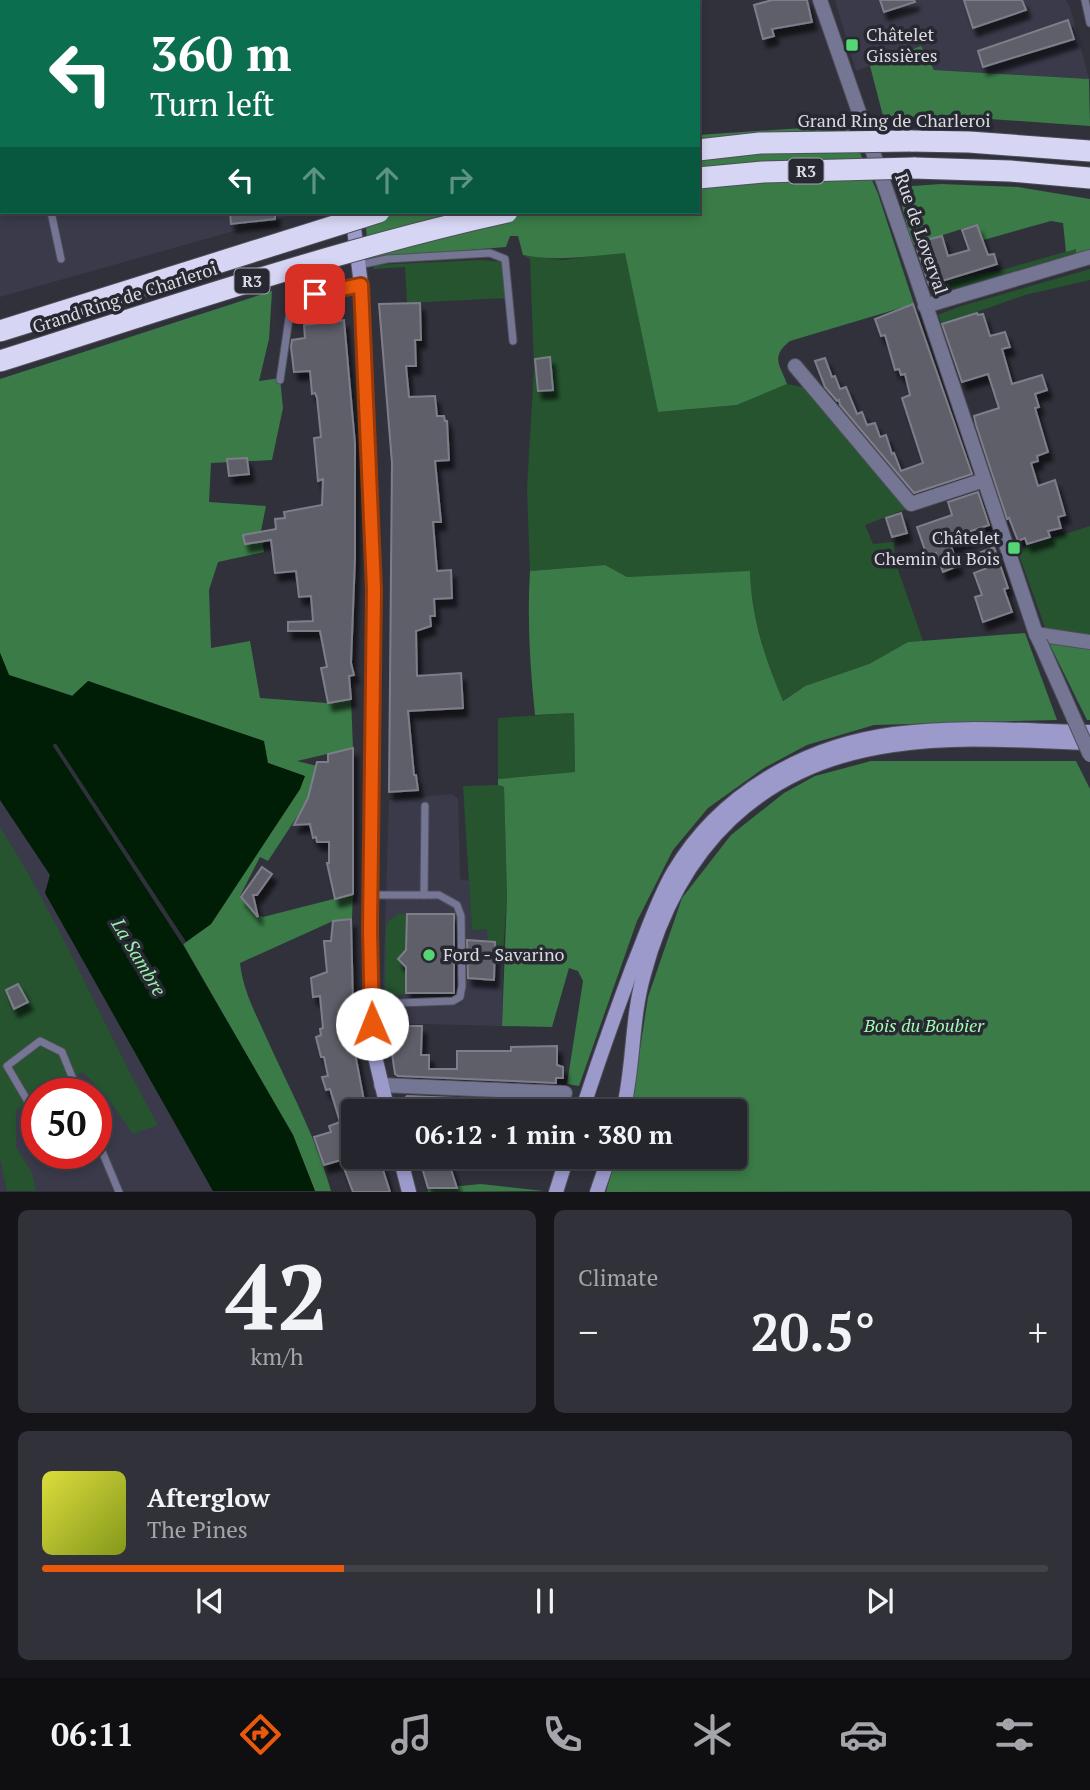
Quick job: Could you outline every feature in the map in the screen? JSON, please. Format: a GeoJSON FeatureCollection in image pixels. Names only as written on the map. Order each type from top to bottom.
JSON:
{"type":"FeatureCollection","features":[{"type":"Feature","properties":{"kind":"highway","name":"Grand Ring de Charleroi"},"geometry":{"type":"LineString","coordinates":[[700,150],[760,143],[911,141],[1090,151]]}},
{"type":"Feature","properties":{"kind":"highway","name":"R3"},"geometry":{"type":"LineString","coordinates":[[700,177],[763,172],[914,168],[1010,171],[1090,178]]}},
{"type":"Feature","properties":{"kind":"highway","name":"Grand Ring de Charleroi"},"geometry":{"type":"LineString","coordinates":[[0,331],[373,214]]}},
{"type":"Feature","properties":{"kind":"highway","name":"Grand Ring de Charleroi"},"geometry":{"type":"LineString","coordinates":[[0,361],[316,260],[498,214]]}},
{"type":"Feature","properties":{"kind":"main road"},"geometry":{"type":"LineString","coordinates":[[352,214],[361,285],[374,589],[372,1044],[385,1099]]}},
{"type":"Feature","properties":{"kind":"main road"},"geometry":{"type":"LineString","coordinates":[[586,1099],[615,1012],[668,883],[699,837],[722,812],[752,788],[808,757],[872,738],[924,731],[968,729],[1090,733]]}},
{"type":"Feature","properties":{"kind":"main road"},"geometry":{"type":"LineString","coordinates":[[625,1099],[643,976],[672,897],[681,879],[706,844],[747,805],[774,786],[828,761],[893,745],[969,740],[1090,743]]}},
{"type":"Feature","properties":{"kind":"main road"},"geometry":{"type":"LineString","coordinates":[[403,1169],[409,1192]]}},
{"type":"Feature","properties":{"kind":"main road"},"geometry":{"type":"LineString","coordinates":[[556,1191],[563,1169]]}},
{"type":"Feature","properties":{"kind":"main road"},"geometry":{"type":"LineString","coordinates":[[597,1192],[605,1169]]}},
{"type":"Feature","properties":{"kind":"street","name":"Rue de Loverval"},"geometry":{"type":"LineString","coordinates":[[820,0],[1038,638],[1090,755]]}},
{"type":"Feature","properties":{"kind":"street"},"geometry":{"type":"LineString","coordinates":[[925,306],[1090,257]]}},
{"type":"Feature","properties":{"kind":"street"},"geometry":{"type":"LineString","coordinates":[[795,366],[911,504],[984,480]]}},
{"type":"Feature","properties":{"kind":"street"},"geometry":{"type":"LineString","coordinates":[[1038,638],[1090,642]]}},
{"type":"Feature","properties":{"kind":"street"},"geometry":{"type":"LineString","coordinates":[[381,1085],[565,1093]]}},
{"type":"Feature","properties":{"kind":"lane"},"geometry":{"type":"LineString","coordinates":[[1088,0],[1090,23]]}},
{"type":"Feature","properties":{"kind":"lane"},"geometry":{"type":"LineString","coordinates":[[51,214],[61,259]]}},
{"type":"Feature","properties":{"kind":"lane"},"geometry":{"type":"LineString","coordinates":[[359,265],[387,258],[490,253],[505,259],[513,341]]}},
{"type":"Feature","properties":{"kind":"lane"},"geometry":{"type":"LineString","coordinates":[[280,380],[292,298],[361,285]]}},
{"type":"Feature","properties":{"kind":"lane"},"geometry":{"type":"LineString","coordinates":[[424,895],[425,806]]}},
{"type":"Feature","properties":{"kind":"lane"},"geometry":{"type":"LineString","coordinates":[[371,895],[439,895],[457,905],[461,916],[460,997],[453,1001],[371,1004]]}},
{"type":"Feature","properties":{"kind":"lane"},"geometry":{"type":"LineString","coordinates":[[21,1090],[7,1066],[40,1041],[62,1052],[73,1078]]}},
{"type":"Feature","properties":{"kind":"lane"},"geometry":{"type":"LineString","coordinates":[[109,1169],[119,1192]]}},
{"type":"Feature","properties":{"kind":"shaded area"},"geometry":{"type":"Polygon","coordinates":[[[835,0],[1066,0],[1089,79],[933,70],[921,46],[856,71],[835,0]]]}},
{"type":"Feature","properties":{"kind":"shaded area"},"geometry":{"type":"Polygon","coordinates":[[[0,214],[294,214],[0,297],[0,214]]]}},
{"type":"Feature","properties":{"kind":"shaded area"},"geometry":{"type":"Polygon","coordinates":[[[1076,249],[1076,253],[931,296],[929,284],[1001,270],[1076,249]]]}},
{"type":"Feature","properties":{"kind":"shaded area"},"geometry":{"type":"Polygon","coordinates":[[[625,252],[658,412],[737,405],[787,384],[807,388],[909,508],[865,525],[873,544],[894,542],[895,561],[923,641],[908,642],[869,664],[805,686],[782,701],[756,621],[750,572],[627,577],[604,565],[530,571],[527,489],[534,367],[530,259],[523,255],[562,260],[625,252]]]}},
{"type":"Feature","properties":{"kind":"shaded area"},"geometry":{"type":"Polygon","coordinates":[[[482,260],[501,262],[507,298],[407,303],[405,267],[374,269],[373,265],[482,260]]]}},
{"type":"Feature","properties":{"kind":"shaded area"},"geometry":{"type":"Polygon","coordinates":[[[1090,269],[1090,280],[1025,295],[942,324],[938,315],[958,307],[1090,269]]]}},
{"type":"Feature","properties":{"kind":"shaded area"},"geometry":{"type":"Polygon","coordinates":[[[1090,526],[1090,640],[1047,633],[1017,549],[1090,526]]]}},
{"type":"Feature","properties":{"kind":"shaded area"},"geometry":{"type":"Polygon","coordinates":[[[574,713],[575,772],[498,779],[498,718],[574,713]]]}},
{"type":"Feature","properties":{"kind":"shaded area"},"geometry":{"type":"Polygon","coordinates":[[[463,786],[504,787],[507,895],[503,953],[488,952],[487,929],[472,931],[463,786]]]}},
{"type":"Feature","properties":{"kind":"shaded area"},"geometry":{"type":"Polygon","coordinates":[[[452,794],[458,799],[460,879],[469,881],[472,931],[488,929],[488,952],[503,953],[502,1026],[382,1023],[389,800],[452,794]]]}},
{"type":"Feature","properties":{"kind":"shaded area"},"geometry":{"type":"Polygon","coordinates":[[[0,800],[50,875],[45,893],[213,1191],[0,1191],[0,800]]]}},
{"type":"Feature","properties":{"kind":"shaded area"},"geometry":{"type":"Polygon","coordinates":[[[0,827],[43,900],[158,1125],[133,1134],[112,1104],[112,1078],[89,1078],[83,1072],[72,1078],[21,1078],[21,1107],[16,1110],[16,1147],[21,1155],[21,1169],[30,1169],[36,1191],[7,1191],[0,1159],[0,827]]]}},
{"type":"Feature","properties":{"kind":"shaded area"},"geometry":{"type":"Polygon","coordinates":[[[398,914],[407,914],[406,950],[398,959],[406,967],[407,994],[385,996],[386,927],[398,914]]]}},
{"type":"Feature","properties":{"kind":"green space"},"geometry":{"type":"Polygon","coordinates":[[[921,46],[934,70],[1089,79],[1090,126],[976,118],[883,116],[870,66],[921,46]]]}},
{"type":"Feature","properties":{"kind":"green space"},"geometry":{"type":"Polygon","coordinates":[[[848,125],[878,194],[914,304],[790,341],[778,357],[787,384],[737,405],[658,412],[625,253],[574,258],[536,257],[523,255],[518,236],[510,236],[506,247],[430,253],[370,262],[364,214],[700,214],[700,135],[848,125]]]}},
{"type":"Feature","properties":{"kind":"green space"},"geometry":{"type":"Polygon","coordinates":[[[941,184],[1018,187],[1090,199],[1090,251],[1076,253],[1076,249],[1066,252],[1063,223],[1051,221],[980,241],[977,224],[912,245],[897,187],[941,184]]]}},
{"type":"Feature","properties":{"kind":"green space"},"geometry":{"type":"Polygon","coordinates":[[[272,291],[269,339],[259,381],[280,378],[283,408],[272,460],[211,463],[209,502],[266,506],[261,531],[264,552],[218,562],[209,590],[211,648],[250,641],[260,698],[327,703],[351,698],[353,748],[297,761],[317,766],[318,771],[313,771],[315,774],[306,803],[268,861],[260,857],[240,896],[255,914],[263,917],[353,894],[352,918],[333,921],[240,963],[250,1002],[310,1133],[331,1191],[315,1191],[293,1135],[183,944],[211,924],[300,789],[304,776],[268,763],[89,681],[73,696],[9,675],[0,653],[0,379],[272,291]]]}},
{"type":"Feature","properties":{"kind":"green space"},"geometry":{"type":"Polygon","coordinates":[[[605,565],[627,577],[750,571],[760,637],[783,701],[805,686],[869,664],[908,642],[1025,633],[1057,720],[874,725],[807,745],[764,768],[708,808],[673,850],[637,921],[579,1086],[567,1084],[583,981],[578,971],[569,968],[552,1027],[502,1026],[507,895],[504,787],[498,785],[498,779],[575,772],[574,713],[535,715],[530,643],[530,571],[605,565]]]}},
{"type":"Feature","properties":{"kind":"green space"},"geometry":{"type":"Polygon","coordinates":[[[1049,643],[1090,647],[1090,720],[1087,720],[1049,643]]]}},
{"type":"Feature","properties":{"kind":"green space","name":"Bois du Boubier"},"geometry":{"type":"Polygon","coordinates":[[[871,761],[1076,761],[1090,789],[1090,1191],[606,1192],[613,1169],[747,1169],[747,1099],[631,1099],[648,997],[682,898],[731,835],[784,793],[815,776],[871,761]]]}},
{"type":"Feature","properties":{"kind":"green space"},"geometry":{"type":"Polygon","coordinates":[[[481,1184],[544,1191],[428,1192],[428,1189],[481,1184]]]}},
{"type":"Feature","properties":{"kind":"water","name":"La Sambre"},"geometry":{"type":"Polygon","coordinates":[[[0,653],[9,675],[72,696],[88,681],[264,741],[268,763],[305,776],[300,789],[211,924],[186,942],[56,744],[53,745],[183,945],[293,1135],[315,1191],[213,1191],[45,893],[50,875],[0,800],[0,653]]]}},
{"type":"Feature","properties":{"kind":"pier"},"geometry":{"type":"Polygon","coordinates":[[[54,744],[186,942],[183,945],[53,746],[54,744]]]}},
{"type":"Feature","properties":{"kind":"building"},"geometry":{"type":"Polygon","coordinates":[[[772,0],[807,0],[812,22],[772,29],[774,36],[763,39],[754,5],[772,0]]]}},
{"type":"Feature","properties":{"kind":"building"},"geometry":{"type":"Polygon","coordinates":[[[880,0],[914,0],[915,2],[884,12],[880,0]]]}},
{"type":"Feature","properties":{"kind":"building"},"geometry":{"type":"Polygon","coordinates":[[[964,0],[1022,0],[1026,10],[973,28],[964,0]]]}},
{"type":"Feature","properties":{"kind":"building"},"geometry":{"type":"Polygon","coordinates":[[[1068,20],[1074,39],[983,67],[978,51],[1068,20]]]}},
{"type":"Feature","properties":{"kind":"building"},"geometry":{"type":"Polygon","coordinates":[[[230,214],[275,214],[275,219],[231,224],[230,214]]]}},
{"type":"Feature","properties":{"kind":"building"},"geometry":{"type":"Polygon","coordinates":[[[977,225],[988,255],[994,254],[997,264],[929,285],[915,243],[942,236],[948,256],[969,250],[962,230],[977,225]]]}},
{"type":"Feature","properties":{"kind":"building"},"geometry":{"type":"Polygon","coordinates":[[[420,303],[421,340],[415,340],[416,366],[406,366],[409,397],[435,396],[437,416],[444,416],[447,421],[449,460],[435,461],[441,522],[433,522],[437,571],[451,570],[452,598],[434,599],[435,616],[430,616],[431,626],[416,631],[417,676],[461,673],[463,708],[408,711],[418,790],[389,792],[392,463],[379,304],[420,303]]]}},
{"type":"Feature","properties":{"kind":"building"},"geometry":{"type":"Polygon","coordinates":[[[913,304],[972,474],[914,493],[840,405],[839,400],[825,387],[815,361],[825,358],[840,389],[846,387],[857,414],[862,412],[867,425],[875,423],[880,437],[886,435],[901,471],[923,463],[902,398],[910,395],[905,374],[901,375],[899,369],[895,370],[885,335],[881,336],[875,319],[913,304]]]}},
{"type":"Feature","properties":{"kind":"building"},"geometry":{"type":"Polygon","coordinates":[[[977,313],[983,314],[990,336],[1005,332],[1010,347],[1002,349],[1012,384],[1042,375],[1047,390],[1035,394],[1039,407],[1035,408],[1048,452],[1037,456],[1038,461],[1031,463],[1038,486],[1055,480],[1065,515],[1058,517],[1061,528],[1048,531],[1050,537],[1027,544],[1025,538],[1018,541],[1009,518],[1007,519],[976,425],[974,416],[999,408],[988,374],[962,382],[942,324],[977,313]]]}},
{"type":"Feature","properties":{"kind":"building"},"geometry":{"type":"Polygon","coordinates":[[[344,320],[355,444],[351,663],[354,675],[349,676],[351,699],[328,703],[321,668],[327,667],[320,631],[288,631],[288,622],[313,621],[311,596],[299,597],[296,571],[275,573],[271,540],[245,544],[243,535],[276,529],[275,519],[285,518],[284,512],[322,505],[323,479],[318,481],[314,438],[321,437],[317,398],[315,393],[312,394],[310,371],[294,372],[291,347],[292,340],[305,338],[304,325],[344,320]]]}},
{"type":"Feature","properties":{"kind":"building"},"geometry":{"type":"Polygon","coordinates":[[[550,357],[553,390],[538,391],[535,359],[550,357]]]}},
{"type":"Feature","properties":{"kind":"building"},"geometry":{"type":"Polygon","coordinates":[[[247,458],[249,474],[229,476],[227,459],[247,458]]]}},
{"type":"Feature","properties":{"kind":"building"},"geometry":{"type":"Polygon","coordinates":[[[978,492],[989,525],[971,531],[973,538],[951,546],[958,566],[943,572],[936,553],[927,556],[917,527],[952,515],[948,502],[978,492]]]}},
{"type":"Feature","properties":{"kind":"building"},"geometry":{"type":"Polygon","coordinates":[[[901,513],[907,533],[892,537],[886,518],[901,513]]]}},
{"type":"Feature","properties":{"kind":"building"},"geometry":{"type":"Polygon","coordinates":[[[994,547],[1008,588],[1004,589],[1012,612],[983,622],[975,597],[982,595],[974,573],[987,568],[981,552],[994,547]]]}},
{"type":"Feature","properties":{"kind":"building"},"geometry":{"type":"Polygon","coordinates":[[[353,748],[353,894],[335,899],[327,863],[329,842],[317,842],[316,837],[313,838],[310,824],[294,825],[308,798],[317,762],[328,762],[328,754],[353,748]]]}},
{"type":"Feature","properties":{"kind":"building"},"geometry":{"type":"Polygon","coordinates":[[[262,867],[272,874],[257,895],[253,895],[258,917],[241,897],[262,867]]]}},
{"type":"Feature","properties":{"kind":"building","name":"Ford - Savarino"},"geometry":{"type":"Polygon","coordinates":[[[407,914],[454,914],[454,993],[406,993],[406,967],[398,959],[406,950],[407,914]]]}},
{"type":"Feature","properties":{"kind":"building"},"geometry":{"type":"Polygon","coordinates":[[[351,919],[354,1048],[364,1099],[341,1099],[341,1160],[324,1165],[314,1137],[331,1132],[329,1126],[340,1122],[330,1089],[326,1090],[322,1077],[328,1076],[316,1037],[321,1035],[320,1029],[323,1028],[320,996],[313,997],[311,978],[327,972],[324,941],[331,941],[333,921],[351,919]]]}},
{"type":"Feature","properties":{"kind":"building"},"geometry":{"type":"Polygon","coordinates":[[[467,940],[495,942],[494,980],[468,978],[467,940]]]}},
{"type":"Feature","properties":{"kind":"building"},"geometry":{"type":"Polygon","coordinates":[[[18,984],[28,1002],[14,1009],[6,990],[18,984]]]}},
{"type":"Feature","properties":{"kind":"building"},"geometry":{"type":"Polygon","coordinates":[[[392,1026],[422,1026],[421,1055],[429,1055],[429,1069],[457,1069],[457,1051],[511,1051],[511,1047],[557,1046],[557,1065],[563,1067],[563,1078],[556,1078],[556,1083],[398,1076],[395,1074],[392,1054],[392,1026]]]}},
{"type":"Feature","properties":{"kind":"building"},"geometry":{"type":"Polygon","coordinates":[[[407,1096],[482,1099],[404,1099],[407,1096]]]}},
{"type":"Feature","properties":{"kind":"building"},"geometry":{"type":"Polygon","coordinates":[[[344,1169],[383,1169],[390,1192],[353,1192],[344,1169]]]}},
{"type":"Feature","properties":{"kind":"building"},"geometry":{"type":"Polygon","coordinates":[[[422,1169],[451,1169],[457,1188],[428,1188],[422,1169]]]}},
{"type":"Feature","properties":{"kind":"place","name":"Châtelet Gissières"},"geometry":{"type":"Point","coordinates":[852,45]}},
{"type":"Feature","properties":{"kind":"place","name":"Châtelet Chemin du Bois"},"geometry":{"type":"Point","coordinates":[1014,548]}},
{"type":"Feature","properties":{"kind":"place","name":"Ford - Savarino"},"geometry":{"type":"Point","coordinates":[429,955]}},
{"type":"Feature","properties":{"kind":"route"},"geometry":{"type":"LineString","coordinates":[[315,294],[361,285],[374,589],[370,930],[372,1024]]}}]}
